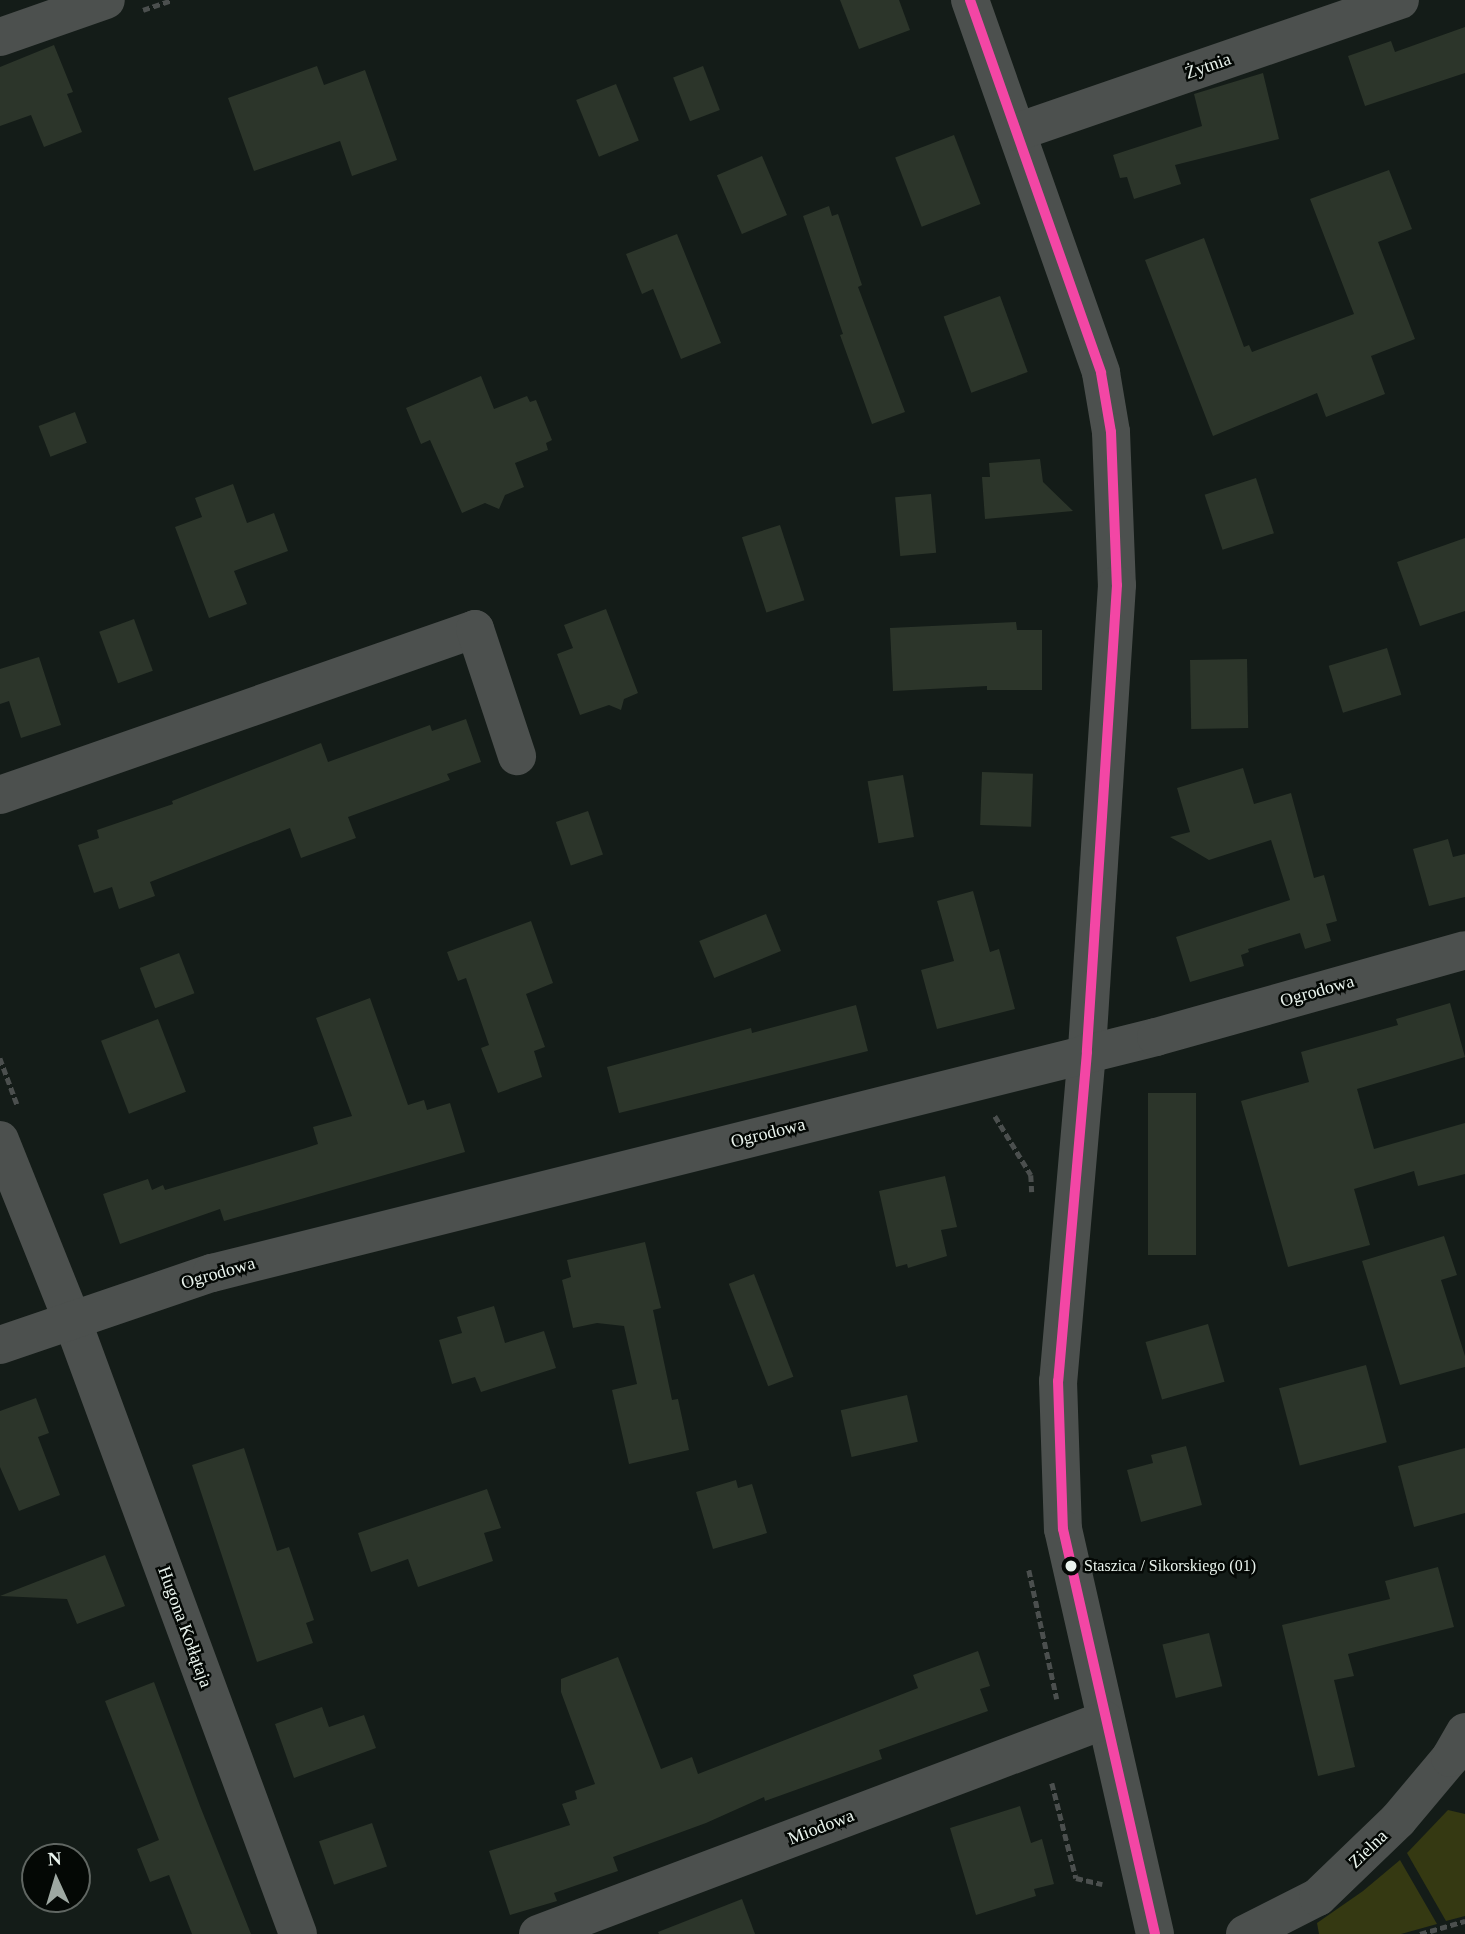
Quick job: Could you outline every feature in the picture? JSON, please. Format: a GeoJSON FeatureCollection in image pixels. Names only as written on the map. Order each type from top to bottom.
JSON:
{"type":"FeatureCollection","features":[{"type":"Feature","properties":{"kind":"street"},"geometry":{"type":"LineString","coordinates":[[0,37],[106,0]]}},
{"type":"Feature","properties":{"kind":"street"},"geometry":{"type":"LineString","coordinates":[[970,0],[1101,373],[1111,432],[1117,584],[1087,1052],[1058,1381],[1063,1530],[1155,1934]]}},
{"type":"Feature","properties":{"kind":"street","name":"Żytnia"},"geometry":{"type":"LineString","coordinates":[[1017,132],[1400,0]]}},
{"type":"Feature","properties":{"kind":"street"},"geometry":{"type":"LineString","coordinates":[[0,796],[475,629],[517,756]]}},
{"type":"Feature","properties":{"kind":"street","name":"Ogrodowa"},"geometry":{"type":"LineString","coordinates":[[72,1320],[212,1273],[1087,1052],[1156,1037],[1465,950]]}},
{"type":"Feature","properties":{"kind":"street","name":"Hugona Kołłątaja"},"geometry":{"type":"LineString","coordinates":[[0,1140],[72,1320],[298,1934]]}},
{"type":"Feature","properties":{"kind":"street"},"geometry":{"type":"LineString","coordinates":[[0,1345],[72,1320]]}},
{"type":"Feature","properties":{"kind":"street","name":"Miodowa"},"geometry":{"type":"LineString","coordinates":[[538,1934],[1105,1720]]}},
{"type":"Feature","properties":{"kind":"street","name":"Zielna"},"geometry":{"type":"LineString","coordinates":[[1245,1934],[1318,1897],[1398,1820],[1450,1758],[1465,1732]]}},
{"type":"Feature","properties":{"kind":"street"},"geometry":{"type":"LineString","coordinates":[[1291,1934],[1318,1897]]}},
{"type":"Feature","properties":{"kind":"path"},"geometry":{"type":"LineString","coordinates":[[973,1081],[1031,1175],[1032,1199]]}},
{"type":"Feature","properties":{"kind":"path"},"geometry":{"type":"LineString","coordinates":[[1027,1562],[1058,1702],[1049,1770],[1076,1878],[1108,1885]]}},
{"type":"Feature","properties":{"kind":"path"},"geometry":{"type":"LineString","coordinates":[[1420,1934],[1465,1921]]}},
{"type":"Feature","properties":{"kind":"green space"},"geometry":{"type":"Polygon","coordinates":[[[1448,1810],[1465,1814],[1465,1916],[1446,1921],[1407,1853],[1448,1810]]]}},
{"type":"Feature","properties":{"kind":"green space"},"geometry":{"type":"Polygon","coordinates":[[[1400,1860],[1437,1924],[1401,1934],[1319,1934],[1317,1923],[1363,1891],[1400,1860]]]}},
{"type":"Feature","properties":{"kind":"building"},"geometry":{"type":"Polygon","coordinates":[[[840,0],[899,0],[910,30],[859,49],[840,0]]]}},
{"type":"Feature","properties":{"kind":"building"},"geometry":{"type":"Polygon","coordinates":[[[1465,27],[1465,73],[1365,106],[1348,56],[1391,41],[1395,52],[1465,27]]]}},
{"type":"Feature","properties":{"kind":"building"},"geometry":{"type":"Polygon","coordinates":[[[54,45],[73,92],[67,94],[82,132],[44,147],[31,115],[0,126],[0,67],[54,45]]]}},
{"type":"Feature","properties":{"kind":"building"},"geometry":{"type":"Polygon","coordinates":[[[317,66],[324,85],[365,70],[397,160],[352,176],[340,141],[254,171],[228,98],[317,66]]]}},
{"type":"Feature","properties":{"kind":"building"},"geometry":{"type":"Polygon","coordinates":[[[703,66],[720,110],[690,121],[673,77],[703,66]]]}},
{"type":"Feature","properties":{"kind":"building"},"geometry":{"type":"Polygon","coordinates":[[[1263,73],[1279,139],[1175,165],[1181,184],[1134,199],[1127,177],[1120,178],[1113,155],[1202,126],[1194,94],[1263,73]]]}},
{"type":"Feature","properties":{"kind":"building"},"geometry":{"type":"Polygon","coordinates":[[[616,84],[639,141],[599,157],[576,100],[616,84]]]}},
{"type":"Feature","properties":{"kind":"building"},"geometry":{"type":"Polygon","coordinates":[[[954,135],[981,204],[922,227],[895,158],[954,135]]]}},
{"type":"Feature","properties":{"kind":"building"},"geometry":{"type":"Polygon","coordinates":[[[762,156],[787,215],[742,234],[717,175],[762,156]]]}},
{"type":"Feature","properties":{"kind":"building"},"geometry":{"type":"Polygon","coordinates":[[[1389,170],[1412,229],[1378,242],[1415,339],[1371,356],[1385,394],[1326,417],[1317,393],[1213,436],[1145,260],[1204,238],[1244,347],[1249,345],[1252,352],[1354,314],[1310,199],[1389,170]]]}},
{"type":"Feature","properties":{"kind":"building"},"geometry":{"type":"Polygon","coordinates":[[[829,206],[832,216],[838,214],[862,285],[858,287],[905,412],[872,424],[840,335],[843,334],[803,216],[829,206]]]}},
{"type":"Feature","properties":{"kind":"building"},"geometry":{"type":"Polygon","coordinates":[[[677,234],[721,343],[681,359],[653,289],[642,294],[626,254],[677,234]]]}},
{"type":"Feature","properties":{"kind":"building"},"geometry":{"type":"Polygon","coordinates":[[[1000,296],[1028,372],[971,393],[944,317],[1000,296]]]}},
{"type":"Feature","properties":{"kind":"building"},"geometry":{"type":"Polygon","coordinates":[[[481,376],[494,409],[527,396],[530,402],[536,400],[552,440],[546,443],[548,450],[515,463],[524,487],[505,495],[499,509],[485,503],[462,513],[430,440],[421,444],[406,408],[481,376]]]}},
{"type":"Feature","properties":{"kind":"building"},"geometry":{"type":"Polygon","coordinates":[[[75,412],[87,443],[50,457],[39,426],[75,412]]]}},
{"type":"Feature","properties":{"kind":"building"},"geometry":{"type":"Polygon","coordinates":[[[1040,459],[1043,482],[1073,511],[985,519],[982,477],[990,477],[989,463],[1040,459]]]}},
{"type":"Feature","properties":{"kind":"building"},"geometry":{"type":"Polygon","coordinates":[[[1256,478],[1274,533],[1223,550],[1205,495],[1256,478]]]}},
{"type":"Feature","properties":{"kind":"building"},"geometry":{"type":"Polygon","coordinates":[[[233,484],[247,523],[274,513],[288,551],[234,571],[247,604],[209,618],[175,527],[202,517],[195,498],[233,484]]]}},
{"type":"Feature","properties":{"kind":"building"},"geometry":{"type":"Polygon","coordinates":[[[931,494],[936,553],[900,556],[895,497],[931,494]]]}},
{"type":"Feature","properties":{"kind":"building"},"geometry":{"type":"Polygon","coordinates":[[[780,525],[804,600],[766,612],[742,537],[780,525]]]}},
{"type":"Feature","properties":{"kind":"building"},"geometry":{"type":"Polygon","coordinates":[[[1465,538],[1465,611],[1420,626],[1397,562],[1465,538]]]}},
{"type":"Feature","properties":{"kind":"building"},"geometry":{"type":"Polygon","coordinates":[[[606,609],[638,693],[624,699],[621,710],[609,705],[580,715],[557,654],[573,648],[564,625],[606,609]]]}},
{"type":"Feature","properties":{"kind":"building"},"geometry":{"type":"Polygon","coordinates":[[[134,619],[153,671],[118,683],[99,632],[134,619]]]}},
{"type":"Feature","properties":{"kind":"building"},"geometry":{"type":"Polygon","coordinates":[[[1016,622],[1017,630],[1042,630],[1042,690],[987,690],[987,686],[893,691],[890,628],[1016,622]]]}},
{"type":"Feature","properties":{"kind":"building"},"geometry":{"type":"Polygon","coordinates":[[[1387,648],[1401,695],[1343,713],[1329,666],[1387,648]]]}},
{"type":"Feature","properties":{"kind":"building"},"geometry":{"type":"Polygon","coordinates":[[[39,657],[61,725],[21,738],[9,701],[0,704],[0,669],[39,657]]]}},
{"type":"Feature","properties":{"kind":"building"},"geometry":{"type":"Polygon","coordinates":[[[1247,659],[1248,728],[1191,729],[1190,660],[1247,659]]]}},
{"type":"Feature","properties":{"kind":"building"},"geometry":{"type":"Polygon","coordinates":[[[466,719],[481,762],[447,774],[450,780],[348,817],[356,838],[301,858],[290,828],[150,882],[155,896],[119,909],[112,887],[94,893],[78,845],[99,838],[97,830],[173,804],[172,801],[321,743],[328,762],[430,725],[432,731],[466,719]]]}},
{"type":"Feature","properties":{"kind":"building"},"geometry":{"type":"Polygon","coordinates":[[[1243,768],[1254,804],[1291,793],[1314,878],[1324,875],[1337,921],[1326,924],[1331,941],[1305,949],[1300,933],[1248,949],[1249,952],[1241,955],[1244,966],[1190,982],[1176,937],[1290,900],[1271,840],[1209,860],[1170,837],[1190,832],[1177,788],[1243,768]]]}},
{"type":"Feature","properties":{"kind":"building"},"geometry":{"type":"Polygon","coordinates":[[[982,772],[1033,774],[1031,827],[980,825],[982,772]]]}},
{"type":"Feature","properties":{"kind":"building"},"geometry":{"type":"Polygon","coordinates":[[[903,775],[914,837],[878,843],[868,781],[903,775]]]}},
{"type":"Feature","properties":{"kind":"building"},"geometry":{"type":"Polygon","coordinates":[[[588,811],[603,854],[571,866],[556,822],[588,811]]]}},
{"type":"Feature","properties":{"kind":"building"},"geometry":{"type":"Polygon","coordinates":[[[1448,839],[1453,857],[1465,854],[1465,897],[1429,906],[1413,849],[1448,839]]]}},
{"type":"Feature","properties":{"kind":"building"},"geometry":{"type":"Polygon","coordinates":[[[973,891],[990,952],[999,949],[1015,1009],[937,1029],[921,970],[954,961],[937,901],[973,891]]]}},
{"type":"Feature","properties":{"kind":"building"},"geometry":{"type":"Polygon","coordinates":[[[766,914],[781,951],[714,978],[699,941],[766,914]]]}},
{"type":"Feature","properties":{"kind":"building"},"geometry":{"type":"Polygon","coordinates":[[[531,921],[553,983],[526,994],[545,1047],[534,1051],[542,1077],[498,1093],[481,1048],[489,1045],[466,978],[458,981],[447,952],[531,921]]]}},
{"type":"Feature","properties":{"kind":"building"},"geometry":{"type":"Polygon","coordinates":[[[179,953],[194,993],[155,1008],[140,968],[179,953]]]}},
{"type":"Feature","properties":{"kind":"building"},"geometry":{"type":"Polygon","coordinates":[[[370,998],[408,1105],[424,1100],[427,1110],[450,1103],[465,1152],[224,1221],[220,1209],[120,1244],[103,1194],[148,1179],[152,1190],[163,1185],[165,1190],[306,1148],[318,1144],[313,1127],[352,1116],[316,1018],[370,998]]]}},
{"type":"Feature","properties":{"kind":"building"},"geometry":{"type":"Polygon","coordinates":[[[1450,1003],[1465,1057],[1357,1089],[1374,1149],[1465,1123],[1465,1174],[1418,1186],[1414,1171],[1354,1189],[1370,1245],[1288,1267],[1241,1101],[1309,1082],[1301,1052],[1398,1025],[1396,1019],[1450,1003]]]}},
{"type":"Feature","properties":{"kind":"building"},"geometry":{"type":"Polygon","coordinates":[[[856,1005],[868,1051],[619,1113],[607,1067],[751,1028],[752,1033],[856,1005]]]}},
{"type":"Feature","properties":{"kind":"building"},"geometry":{"type":"Polygon","coordinates":[[[158,1019],[186,1092],[129,1114],[101,1041],[158,1019]]]}},
{"type":"Feature","properties":{"kind":"building"},"geometry":{"type":"Polygon","coordinates":[[[1148,1093],[1196,1093],[1196,1255],[1148,1255],[1148,1093]]]}},
{"type":"Feature","properties":{"kind":"building"},"geometry":{"type":"Polygon","coordinates":[[[945,1176],[957,1227],[941,1230],[947,1256],[908,1268],[907,1264],[896,1267],[879,1191],[945,1176]]]}},
{"type":"Feature","properties":{"kind":"building"},"geometry":{"type":"Polygon","coordinates":[[[1444,1236],[1457,1275],[1441,1280],[1465,1356],[1465,1367],[1400,1385],[1362,1261],[1444,1236]]]}},
{"type":"Feature","properties":{"kind":"building"},"geometry":{"type":"Polygon","coordinates":[[[645,1242],[661,1308],[653,1310],[672,1400],[678,1399],[689,1450],[629,1464],[612,1390],[637,1384],[624,1326],[597,1323],[573,1328],[562,1280],[571,1277],[567,1260],[645,1242]]]}},
{"type":"Feature","properties":{"kind":"building"},"geometry":{"type":"Polygon","coordinates":[[[754,1274],[793,1377],[768,1386],[729,1284],[754,1274]]]}},
{"type":"Feature","properties":{"kind":"building"},"geometry":{"type":"Polygon","coordinates":[[[494,1306],[505,1343],[544,1331],[556,1368],[481,1392],[475,1377],[452,1384],[439,1340],[462,1333],[457,1317],[494,1306]]]}},
{"type":"Feature","properties":{"kind":"building"},"geometry":{"type":"Polygon","coordinates":[[[1208,1324],[1225,1382],[1162,1400],[1146,1342],[1208,1324]]]}},
{"type":"Feature","properties":{"kind":"building"},"geometry":{"type":"Polygon","coordinates":[[[1366,1365],[1387,1442],[1300,1466],[1279,1388],[1366,1365]]]}},
{"type":"Feature","properties":{"kind":"building"},"geometry":{"type":"Polygon","coordinates":[[[907,1395],[918,1442],[852,1457],[841,1410],[907,1395]]]}},
{"type":"Feature","properties":{"kind":"building"},"geometry":{"type":"Polygon","coordinates":[[[36,1398],[49,1433],[38,1437],[60,1495],[19,1511],[0,1467],[0,1411],[36,1398]]]}},
{"type":"Feature","properties":{"kind":"building"},"geometry":{"type":"Polygon","coordinates":[[[1186,1446],[1202,1505],[1141,1522],[1127,1470],[1153,1463],[1151,1455],[1186,1446]]]}},
{"type":"Feature","properties":{"kind":"building"},"geometry":{"type":"Polygon","coordinates":[[[244,1448],[277,1551],[289,1547],[314,1620],[306,1623],[313,1643],[257,1662],[192,1465],[244,1448]]]}},
{"type":"Feature","properties":{"kind":"building"},"geometry":{"type":"Polygon","coordinates":[[[1465,1448],[1465,1513],[1414,1527],[1398,1466],[1465,1448]]]}},
{"type":"Feature","properties":{"kind":"building"},"geometry":{"type":"Polygon","coordinates":[[[736,1480],[738,1488],[752,1484],[767,1533],[713,1549],[696,1492],[736,1480]]]}},
{"type":"Feature","properties":{"kind":"building"},"geometry":{"type":"Polygon","coordinates":[[[487,1489],[501,1528],[484,1533],[493,1561],[418,1587],[408,1559],[371,1572],[358,1533],[487,1489]]]}},
{"type":"Feature","properties":{"kind":"building"},"geometry":{"type":"Polygon","coordinates":[[[105,1555],[125,1606],[77,1624],[67,1599],[0,1596],[105,1555]]]}},
{"type":"Feature","properties":{"kind":"building"},"geometry":{"type":"Polygon","coordinates":[[[1438,1567],[1454,1627],[1348,1654],[1354,1676],[1334,1680],[1355,1767],[1318,1776],[1282,1625],[1390,1599],[1385,1581],[1438,1567]]]}},
{"type":"Feature","properties":{"kind":"building"},"geometry":{"type":"Polygon","coordinates":[[[1209,1633],[1222,1686],[1176,1698],[1162,1645],[1209,1633]]]}},
{"type":"Feature","properties":{"kind":"building"},"geometry":{"type":"Polygon","coordinates":[[[978,1651],[990,1686],[980,1689],[988,1711],[879,1750],[882,1759],[765,1801],[764,1797],[706,1823],[613,1857],[618,1871],[554,1893],[557,1901],[510,1915],[489,1851],[570,1825],[562,1804],[577,1799],[575,1791],[595,1784],[561,1692],[561,1679],[618,1657],[661,1769],[692,1757],[698,1774],[918,1688],[913,1675],[978,1651]]]}},
{"type":"Feature","properties":{"kind":"building"},"geometry":{"type":"Polygon","coordinates":[[[154,1682],[251,1934],[192,1934],[169,1875],[150,1882],[137,1849],[159,1840],[105,1701],[154,1682]]]}},
{"type":"Feature","properties":{"kind":"building"},"geometry":{"type":"Polygon","coordinates":[[[322,1707],[329,1727],[364,1715],[376,1748],[294,1778],[275,1724],[322,1707]]]}},
{"type":"Feature","properties":{"kind":"building"},"geometry":{"type":"Polygon","coordinates":[[[1020,1806],[1031,1843],[1042,1839],[1054,1884],[1034,1889],[1036,1896],[976,1915],[950,1828],[1020,1806]]]}},
{"type":"Feature","properties":{"kind":"building"},"geometry":{"type":"Polygon","coordinates":[[[372,1823],[387,1866],[334,1885],[319,1841],[372,1823]]]}},
{"type":"Feature","properties":{"kind":"building"},"geometry":{"type":"Polygon","coordinates":[[[742,1899],[755,1934],[658,1932],[742,1899]]]}},
{"type":"Feature","properties":{"kind":"transit line"},"geometry":{"type":"LineString","coordinates":[[970,0],[1101,373],[1111,432],[1117,585],[1087,1052],[1058,1381],[1063,1529],[1155,1934]]}},
{"type":"Feature","properties":{"kind":"place","name":"Staszica / Sikorskiego (01)"},"geometry":{"type":"Point","coordinates":[1071,1566]}}]}
